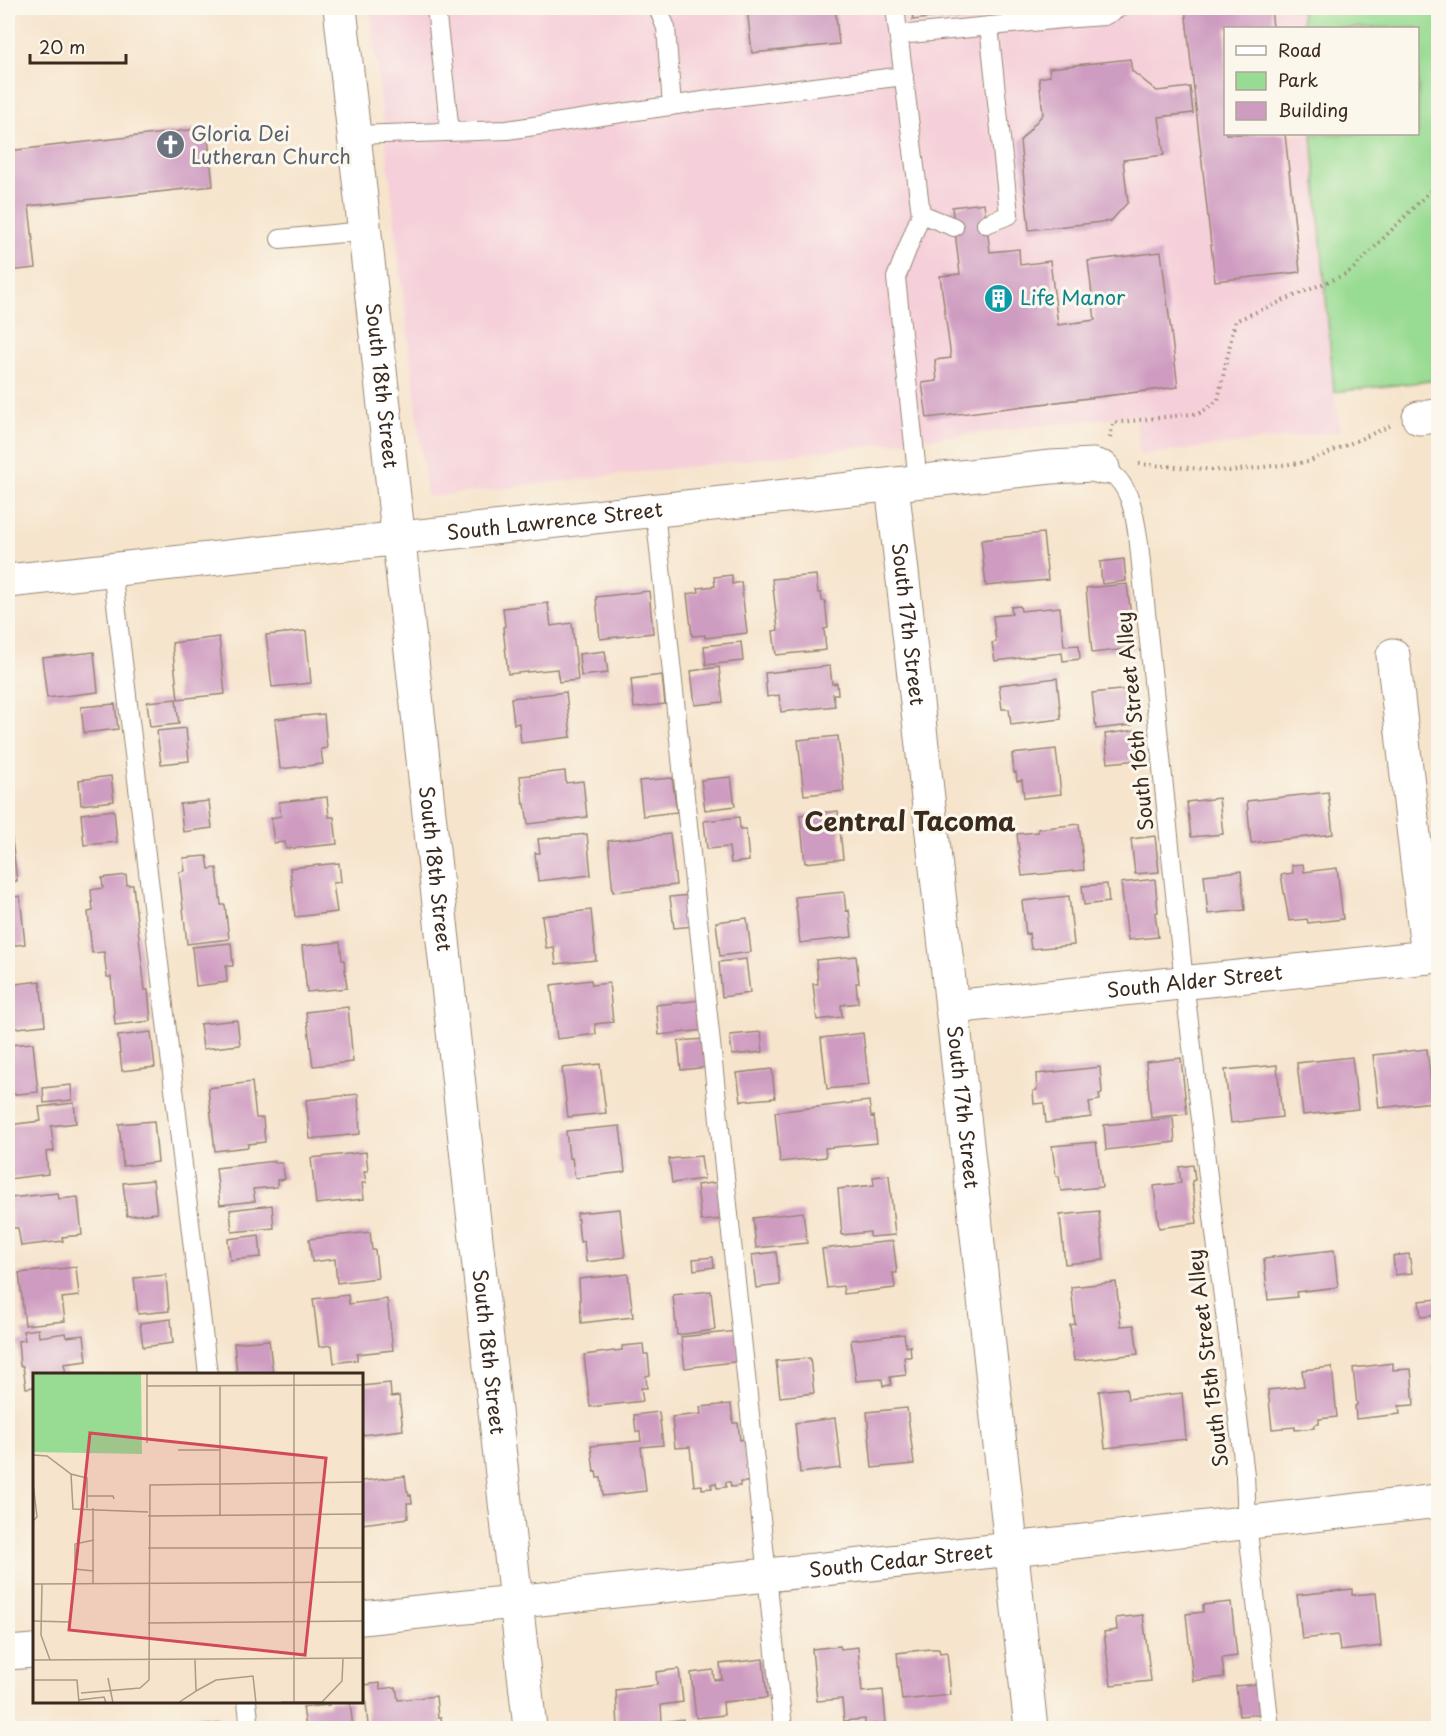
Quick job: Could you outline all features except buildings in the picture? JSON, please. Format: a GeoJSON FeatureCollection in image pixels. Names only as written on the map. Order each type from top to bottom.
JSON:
{"type":"FeatureCollection","features":[{"type":"Feature","properties":{"kind":"street","name":"South 18th Street"},"geometry":{"type":"LineString","coordinates":[[340,8],[530,1728]]}},
{"type":"Feature","properties":{"kind":"street","name":"South Lawrence Street"},"geometry":{"type":"LineString","coordinates":[[8,581],[1051,467],[1093,465],[1103,468]]}},
{"type":"Feature","properties":{"kind":"street","name":"South 17th Street"},"geometry":{"type":"LineString","coordinates":[[905,484],[952,1007],[1031,1728]]}},
{"type":"Feature","properties":{"kind":"street"},"geometry":{"type":"LineString","coordinates":[[1393,655],[1433,957]]}},
{"type":"Feature","properties":{"kind":"street","name":"South Alder Street"},"geometry":{"type":"LineString","coordinates":[[952,1007],[1433,957]]}},
{"type":"Feature","properties":{"kind":"street","name":"South Cedar Street"},"geometry":{"type":"LineString","coordinates":[[363,1618],[1438,1501]]}},
{"type":"Feature","properties":{"kind":"street"},"geometry":{"type":"LineString","coordinates":[[8,1653],[33,1651]]}},
{"type":"Feature","properties":{"kind":"lane"},"geometry":{"type":"LineString","coordinates":[[436,8],[450,132]]}},
{"type":"Feature","properties":{"kind":"lane"},"geometry":{"type":"LineString","coordinates":[[658,8],[666,28],[672,106]]}},
{"type":"Feature","properties":{"kind":"lane"},"geometry":{"type":"LineString","coordinates":[[895,8],[921,214],[896,278],[905,484]]}},
{"type":"Feature","properties":{"kind":"lane"},"geometry":{"type":"LineString","coordinates":[[899,36],[1104,16],[1119,8]]}},
{"type":"Feature","properties":{"kind":"lane"},"geometry":{"type":"LineString","coordinates":[[986,224],[1009,215],[989,26]]}},
{"type":"Feature","properties":{"kind":"lane"},"geometry":{"type":"LineString","coordinates":[[354,135],[507,130],[904,76]]}},
{"type":"Feature","properties":{"kind":"lane"},"geometry":{"type":"LineString","coordinates":[[921,214],[954,226]]}},
{"type":"Feature","properties":{"kind":"lane"},"geometry":{"type":"LineString","coordinates":[[280,239],[364,231]]}},
{"type":"Feature","properties":{"kind":"lane","name":"South 16th Street Alley"},"geometry":{"type":"LineString","coordinates":[[1103,468],[1119,478],[1136,521],[1184,982]]}},
{"type":"Feature","properties":{"kind":"lane"},"geometry":{"type":"LineString","coordinates":[[655,511],[783,1728]]}},
{"type":"Feature","properties":{"kind":"lane"},"geometry":{"type":"LineString","coordinates":[[112,570],[208,1373]]}},
{"type":"Feature","properties":{"kind":"lane","name":"South 15th Street Alley"},"geometry":{"type":"LineString","coordinates":[[1184,982],[1245,1475],[1247,1522],[1270,1728]]}},
{"type":"Feature","properties":{"kind":"lane"},"geometry":{"type":"LineString","coordinates":[[247,1703],[250,1728]]}},
{"type":"Feature","properties":{"kind":"path"},"geometry":{"type":"LineString","coordinates":[[1429,417],[1400,421],[1308,462],[1229,471],[1143,463],[1103,468],[1113,423],[1201,413],[1218,400],[1235,321],[1346,274],[1438,183]]}},
{"type":"Feature","properties":{"kind":"shaded area"},"geometry":{"type":"Polygon","coordinates":[[[370,8],[1301,8],[1303,27],[1224,27],[1224,135],[1312,135],[1334,392],[1341,431],[1140,455],[1135,415],[427,497],[370,8]]]}},
{"type":"Feature","properties":{"kind":"green space"},"geometry":{"type":"Polygon","coordinates":[[[1301,8],[1438,8],[1438,380],[1334,392],[1312,135],[1419,135],[1419,27],[1303,27],[1301,8]]]}},
{"type":"Feature","properties":{"kind":"place","name":"Gloria Dei Lutheran Church"},"geometry":{"type":"Point","coordinates":[170,145]}},
{"type":"Feature","properties":{"kind":"place","name":"Life Manor"},"geometry":{"type":"Point","coordinates":[999,298]}},
{"type":"Feature","properties":{"kind":"district","name":"Central Tacoma"},"geometry":{"type":"Point","coordinates":[910,822]}}]}
